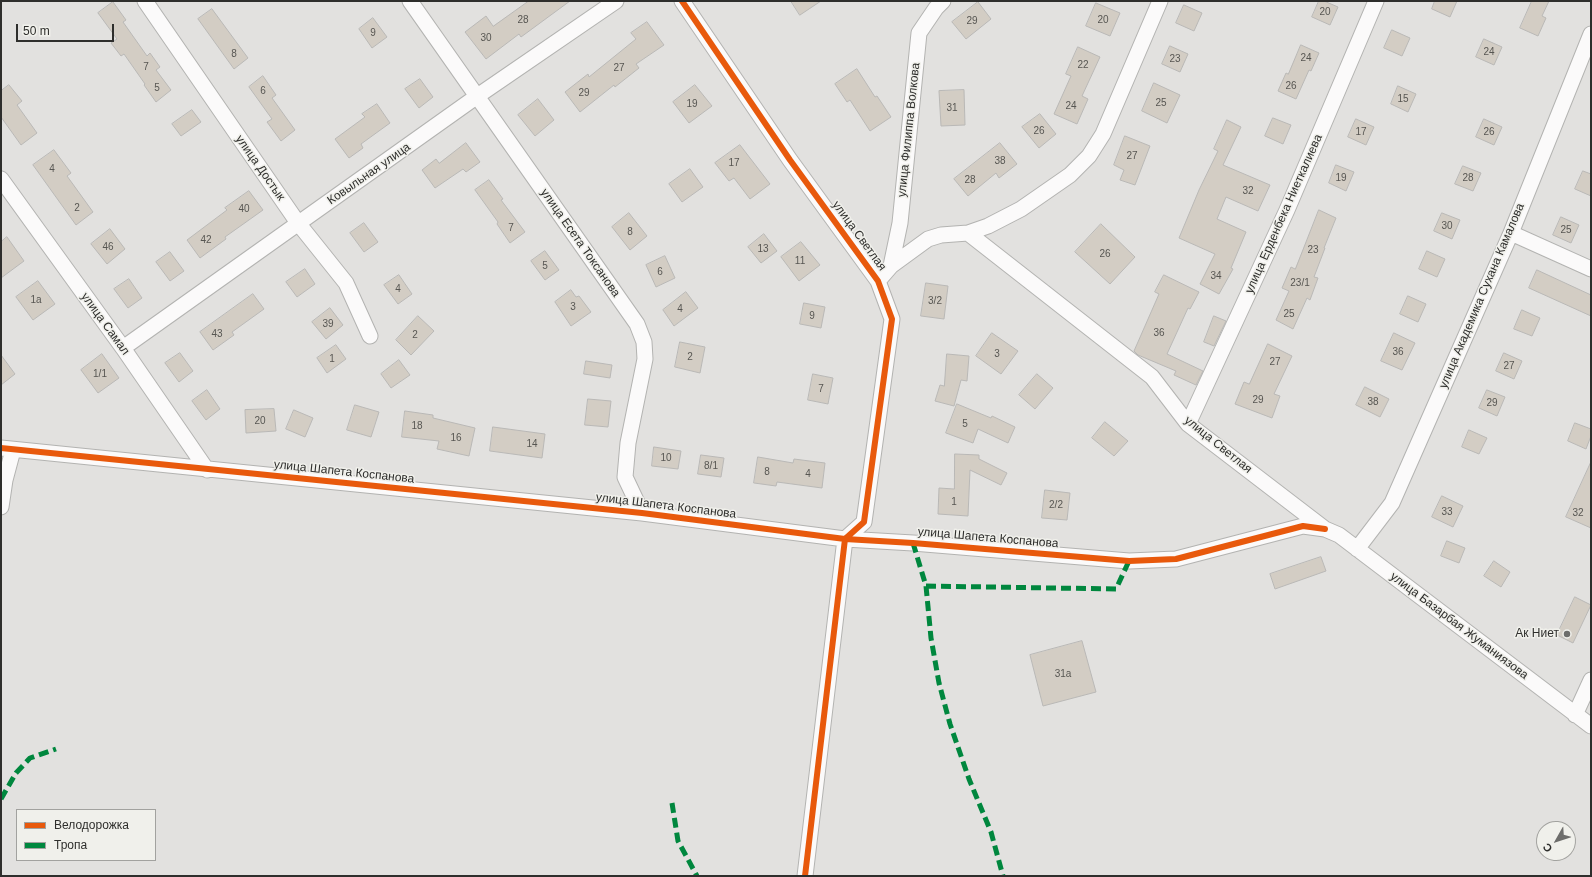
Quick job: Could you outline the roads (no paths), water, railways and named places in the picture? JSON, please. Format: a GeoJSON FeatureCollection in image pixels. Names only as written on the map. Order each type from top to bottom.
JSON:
{"type":"FeatureCollection","features":[{"type":"Feature","properties":{"kind":"street","name":"улица Достык"},"geometry":{"type":"LineString","coordinates":[[145,1],[298,224],[346,283],[370,336]]}},
{"type":"Feature","properties":{"kind":"street","name":"улица Есета Токсанова"},"geometry":{"type":"LineString","coordinates":[[410,1],[476,97],[637,324],[644,342],[644,359],[628,443],[625,477],[642,513]]}},
{"type":"Feature","properties":{"kind":"street","name":"Ковыльная улица"},"geometry":{"type":"LineString","coordinates":[[123,348],[476,97],[616,1]]}},
{"type":"Feature","properties":{"kind":"street","name":"улица Светлая"},"geometry":{"type":"LineString","coordinates":[[682,1],[790,160],[878,281],[892,319],[864,522],[845,538]]}},
{"type":"Feature","properties":{"kind":"street","name":"улица Филиппа Волкова"},"geometry":{"type":"LineString","coordinates":[[891,266],[900,223],[919,33],[936,8],[943,1]]}},
{"type":"Feature","properties":{"kind":"street"},"geometry":{"type":"LineString","coordinates":[[878,281],[891,266],[928,239],[947,234],[968,233],[988,226],[1021,209],[1070,175],[1089,156],[1103,134],[1160,1]]}},
{"type":"Feature","properties":{"kind":"street","name":"улица Ерденбека Ниеткалиева"},"geometry":{"type":"LineString","coordinates":[[1188,424],[1287,210],[1376,1]]}},
{"type":"Feature","properties":{"kind":"street","name":"улица Академика Сухана Камалова"},"geometry":{"type":"LineString","coordinates":[[1357,549],[1392,504],[1511,233],[1591,34]]}},
{"type":"Feature","properties":{"kind":"street","name":"улица Самал"},"geometry":{"type":"LineString","coordinates":[[1,179],[123,348],[207,470]]}},
{"type":"Feature","properties":{"kind":"street","name":"улица Светлая"},"geometry":{"type":"LineString","coordinates":[[968,233],[1152,377],[1188,424],[1326,529]]}},
{"type":"Feature","properties":{"kind":"street"},"geometry":{"type":"LineString","coordinates":[[1511,233],[1591,270]]}},
{"type":"Feature","properties":{"kind":"street"},"geometry":{"type":"LineString","coordinates":[[1,507],[5,480],[7,449]]}},
{"type":"Feature","properties":{"kind":"street","name":"улица Шапета Коспанова"},"geometry":{"type":"LineString","coordinates":[[7,449],[642,513],[845,538],[913,542],[1129,561],[1176,559],[1303,526],[1326,529]]}},
{"type":"Feature","properties":{"kind":"street","name":"улица Базарбая Жуманиязова"},"geometry":{"type":"LineString","coordinates":[[1326,529],[1339,535],[1591,726]]}},
{"type":"Feature","properties":{"kind":"street"},"geometry":{"type":"LineString","coordinates":[[805,876],[845,538]]}},
{"type":"Feature","properties":{"kind":"street"},"geometry":{"type":"LineString","coordinates":[[1575,715],[1591,680]]}},
{"type":"Feature","properties":{"kind":"place","name":"Ак Ниет"},"geometry":{"type":"Point","coordinates":[1567,634]}}]}
